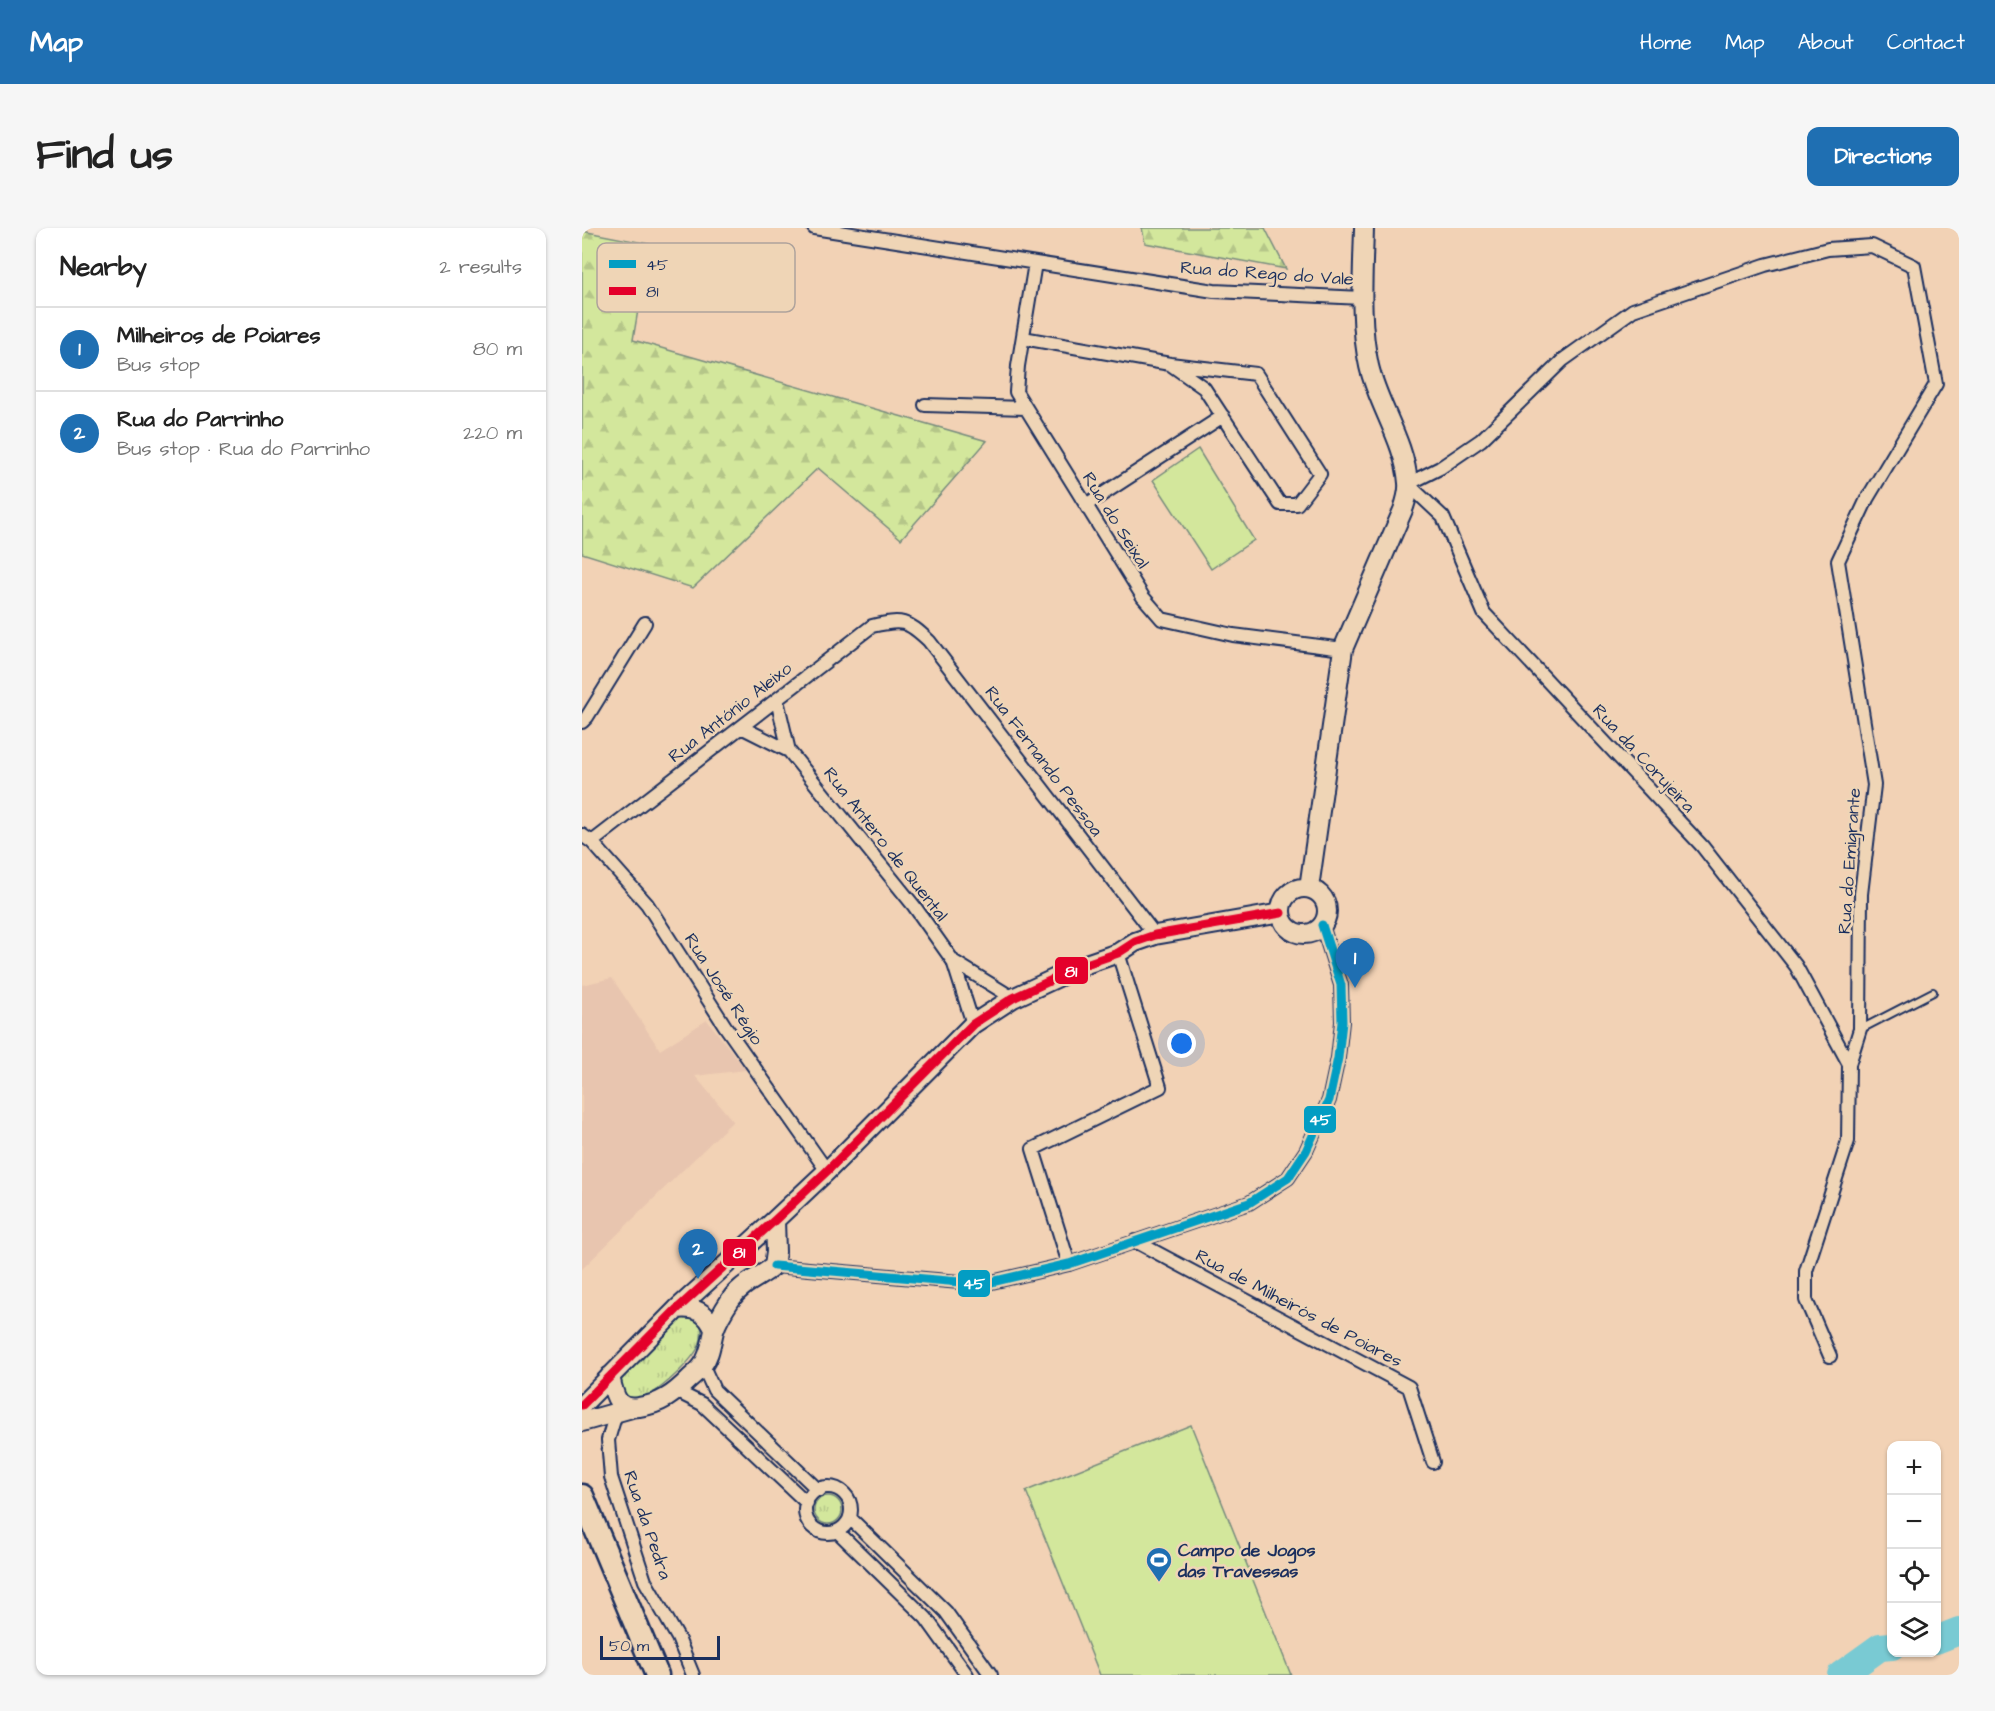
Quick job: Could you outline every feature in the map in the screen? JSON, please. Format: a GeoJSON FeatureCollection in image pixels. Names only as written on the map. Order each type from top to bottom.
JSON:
{"type":"FeatureCollection","features":[{"type":"Feature","properties":{"kind":"highway"},"geometry":{"type":"LineString","coordinates":[[582,1496],[657,1675]]}},
{"type":"Feature","properties":{"kind":"highway"},"geometry":{"type":"LineString","coordinates":[[582,1530],[643,1675]]}},
{"type":"Feature","properties":{"kind":"street","name":"Rua do Rego do Vale"},"geometry":{"type":"LineString","coordinates":[[814,228],[1214,291],[1362,298]]}},
{"type":"Feature","properties":{"kind":"street"},"geometry":{"type":"LineString","coordinates":[[1309,888],[1343,649],[1403,510],[1408,484],[1399,448],[1369,364],[1362,298],[1364,228]]}},
{"type":"Feature","properties":{"kind":"street","name":"Rua do Emigrante"},"geometry":{"type":"LineString","coordinates":[[1408,484],[1440,468],[1481,440],[1563,360],[1633,310],[1765,265],[1828,249],[1872,246],[1914,266],[1929,336],[1936,384],[1867,499],[1838,561],[1874,785],[1861,894],[1860,1029],[1849,1064],[1848,1141],[1806,1271],[1806,1300],[1830,1356]]}},
{"type":"Feature","properties":{"kind":"street","name":"Rua do Seixal"},"geometry":{"type":"LineString","coordinates":[[1035,263],[1016,392],[1143,597],[1162,620],[1233,635],[1343,649]]}},
{"type":"Feature","properties":{"kind":"street"},"geometry":{"type":"LineString","coordinates":[[1023,338],[1170,364],[1256,374],[1320,474],[1297,504],[1280,504],[1204,388],[1170,364]]}},
{"type":"Feature","properties":{"kind":"street"},"geometry":{"type":"LineString","coordinates":[[925,405],[1026,408]]}},
{"type":"Feature","properties":{"kind":"street"},"geometry":{"type":"LineString","coordinates":[[1086,505],[1223,416]]}},
{"type":"Feature","properties":{"kind":"street","name":"Rua da Corujeira"},"geometry":{"type":"LineString","coordinates":[[1408,484],[1443,517],[1484,613],[1702,846],[1796,966],[1849,1064]]}},
{"type":"Feature","properties":{"kind":"street","name":"Rua António Aleixo"},"geometry":{"type":"LineString","coordinates":[[587,838],[741,727],[872,626],[896,620]]}},
{"type":"Feature","properties":{"kind":"street","name":"Rua Fernando Pessoa"},"geometry":{"type":"LineString","coordinates":[[896,620],[915,627],[930,641],[1155,935]]}},
{"type":"Feature","properties":{"kind":"street"},"geometry":{"type":"LineString","coordinates":[[582,722],[645,623]]}},
{"type":"Feature","properties":{"kind":"street","name":"Rua Antero de Quental"},"geometry":{"type":"LineString","coordinates":[[777,700],[789,751]]}},
{"type":"Feature","properties":{"kind":"street","name":"Rua Antero de Quental"},"geometry":{"type":"LineString","coordinates":[[741,727],[789,751],[907,897],[953,961],[973,1024]]}},
{"type":"Feature","properties":{"kind":"street","name":"Rua José Régio"},"geometry":{"type":"LineString","coordinates":[[587,838],[646,904],[725,1026],[826,1171]]}},
{"type":"Feature","properties":{"kind":"street"},"geometry":{"type":"LineString","coordinates":[[1302,888],[1309,888],[1322,896],[1326,903],[1326,918],[1316,931],[1301,934],[1287,927],[1281,913],[1282,906],[1289,894],[1302,888]]}},
{"type":"Feature","properties":{"kind":"street"},"geometry":{"type":"LineString","coordinates":[[582,1405],[677,1309],[826,1171],[973,1024],[1013,998],[1086,964],[1118,953],[1135,942],[1155,935],[1281,913]]}},
{"type":"Feature","properties":{"kind":"street","name":"Rua de Milheirós de Poiares"},"geometry":{"type":"LineString","coordinates":[[774,1266],[983,1284],[1069,1264],[1249,1203],[1288,1178],[1306,1151],[1329,1100],[1338,1058],[1342,1022],[1341,985],[1322,925]]}},
{"type":"Feature","properties":{"kind":"street"},"geometry":{"type":"LineString","coordinates":[[1069,1264],[1033,1149],[1160,1087],[1118,953]]}},
{"type":"Feature","properties":{"kind":"street","name":"Rua Antero de Quental"},"geometry":{"type":"LineString","coordinates":[[953,961],[1013,998]]}},
{"type":"Feature","properties":{"kind":"street"},"geometry":{"type":"LineString","coordinates":[[582,1422],[652,1406],[676,1392],[703,1366],[711,1346],[714,1329],[730,1299],[749,1281],[763,1275],[774,1266],[775,1220]]}},
{"type":"Feature","properties":{"kind":"street","name":"Rua de Milheirós de Poiares"},"geometry":{"type":"LineString","coordinates":[[1135,1241],[1409,1387],[1433,1462]]}},
{"type":"Feature","properties":{"kind":"street"},"geometry":{"type":"LineString","coordinates":[[677,1309],[692,1308],[701,1312],[709,1318],[714,1329]]}},
{"type":"Feature","properties":{"kind":"street"},"geometry":{"type":"LineString","coordinates":[[703,1366],[714,1390],[820,1490]]}},
{"type":"Feature","properties":{"kind":"street"},"geometry":{"type":"LineString","coordinates":[[610,1376],[614,1397],[623,1405],[624,1411]]}},
{"type":"Feature","properties":{"kind":"street"},"geometry":{"type":"LineString","coordinates":[[676,1392],[702,1404],[807,1503]]}},
{"type":"Feature","properties":{"kind":"street","name":"Rua da Pedra"},"geometry":{"type":"LineString","coordinates":[[624,1411],[608,1440],[611,1477],[645,1581],[678,1638],[693,1675]]}},
{"type":"Feature","properties":{"kind":"street"},"geometry":{"type":"LineString","coordinates":[[831,1488],[842,1492],[851,1506],[850,1518],[837,1531],[825,1533],[813,1527],[806,1516],[807,1503],[812,1495],[820,1490],[831,1488]]}},
{"type":"Feature","properties":{"kind":"street"},"geometry":{"type":"LineString","coordinates":[[850,1518],[946,1612],[992,1675]]}},
{"type":"Feature","properties":{"kind":"street"},"geometry":{"type":"LineString","coordinates":[[837,1531],[926,1618],[967,1675]]}},
{"type":"Feature","properties":{"kind":"lane"},"geometry":{"type":"LineString","coordinates":[[1860,1029],[1933,992]]}},
{"type":"Feature","properties":{"kind":"shaded area"},"geometry":{"type":"Polygon","coordinates":[[[612,978],[660,1050],[707,1020],[746,1070],[695,1076],[733,1121],[582,1269],[582,985],[612,978]]]}},
{"type":"Feature","properties":{"kind":"green space"},"geometry":{"type":"Polygon","coordinates":[[[1142,228],[1265,228],[1286,269],[1145,243],[1142,228]]]}},
{"type":"Feature","properties":{"kind":"green space"},"geometry":{"type":"Polygon","coordinates":[[[582,231],[644,243],[597,243],[597,312],[638,312],[633,340],[987,441],[901,539],[818,468],[693,588],[582,553],[582,231]]]}},
{"type":"Feature","properties":{"kind":"green space"},"geometry":{"type":"Polygon","coordinates":[[[1198,449],[1254,540],[1211,569],[1153,480],[1198,449]]]}},
{"type":"Feature","properties":{"kind":"green space"},"geometry":{"type":"Polygon","coordinates":[[[694,1317],[701,1323],[702,1332],[695,1353],[670,1380],[650,1395],[641,1399],[627,1398],[619,1382],[623,1373],[679,1318],[694,1317]]]}},
{"type":"Feature","properties":{"kind":"green space","name":"Campo de Jogos das Travessas"},"geometry":{"type":"Polygon","coordinates":[[[1191,1425],[1291,1675],[1100,1675],[1026,1491],[1191,1425]]]}},
{"type":"Feature","properties":{"kind":"green space"},"geometry":{"type":"Polygon","coordinates":[[[828,1496],[838,1500],[842,1510],[838,1520],[828,1524],[818,1520],[814,1510],[818,1500],[828,1496]]]}},
{"type":"Feature","properties":{"kind":"waterway"},"geometry":{"type":"LineString","coordinates":[[1941,1638],[1959,1631]]}},
{"type":"Feature","properties":{"kind":"waterway"},"geometry":{"type":"LineString","coordinates":[[1841,1675],[1880,1647],[1887,1646]]}},
{"type":"Feature","properties":{"kind":"transit line","name":"81"},"geometry":{"type":"LineString","coordinates":[[582,1405],[677,1309],[827,1171],[973,1024],[1013,998],[1086,964],[1118,953],[1135,942],[1155,935],[1281,913]]}},
{"type":"Feature","properties":{"kind":"transit line","name":"45"},"geometry":{"type":"LineString","coordinates":[[774,1266],[983,1284],[1069,1264],[1249,1203],[1288,1178],[1306,1151],[1329,1100],[1338,1058],[1342,1022],[1341,985],[1322,925]]}},
{"type":"Feature","properties":{"kind":"place","name":"Milheiros de Poiares"},"geometry":{"type":"Point","coordinates":[1355,988]}},
{"type":"Feature","properties":{"kind":"place","name":"Rua do Parrinho"},"geometry":{"type":"Point","coordinates":[698,1279]}},
{"type":"Feature","properties":{"kind":"place","name":"Campo de Jogos das Travessas"},"geometry":{"type":"Point","coordinates":[1159,1583]}}]}
